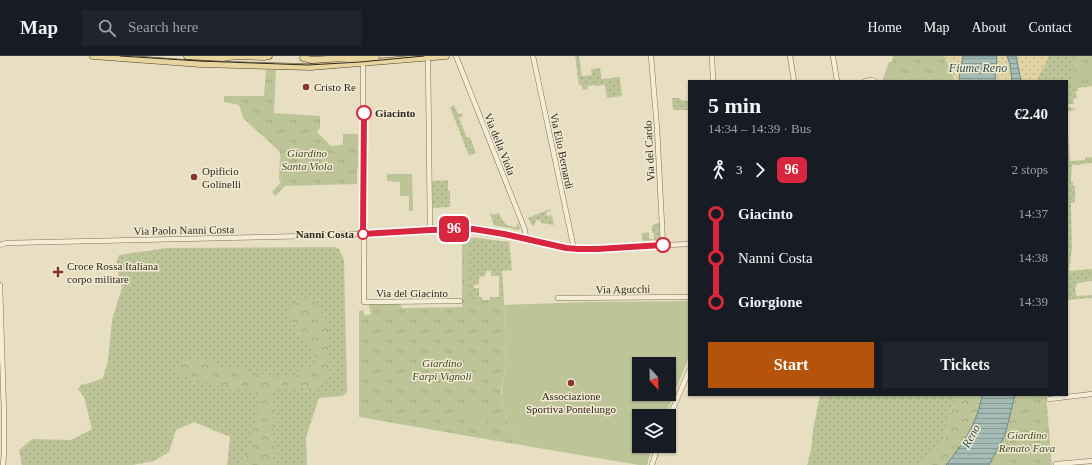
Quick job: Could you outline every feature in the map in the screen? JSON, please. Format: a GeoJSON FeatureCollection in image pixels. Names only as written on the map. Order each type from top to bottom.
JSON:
{"type":"FeatureCollection","features":[{"type":"Feature","properties":{"kind":"main road"},"geometry":{"type":"LineString","coordinates":[[93,56],[201,64],[296,67],[446,56]]}},
{"type":"Feature","properties":{"kind":"main road"},"geometry":{"type":"LineString","coordinates":[[187,56],[222,58],[237,56],[269,56],[272,64],[277,66]]}},
{"type":"Feature","properties":{"kind":"main road"},"geometry":{"type":"LineString","coordinates":[[296,67],[302,64],[303,57],[312,60],[376,56]]}},
{"type":"Feature","properties":{"kind":"street","name":"Via della Viola"},"geometry":{"type":"LineString","coordinates":[[456,56],[525,230],[526,239]]}},
{"type":"Feature","properties":{"kind":"street","name":"Via Elio Bernardi"},"geometry":{"type":"LineString","coordinates":[[533,56],[574,249]]}},
{"type":"Feature","properties":{"kind":"street","name":"Via del Cardo"},"geometry":{"type":"LineString","coordinates":[[651,56],[657,128],[663,245]]}},
{"type":"Feature","properties":{"kind":"street"},"geometry":{"type":"LineString","coordinates":[[712,56],[713,80]]}},
{"type":"Feature","properties":{"kind":"street"},"geometry":{"type":"LineString","coordinates":[[790,56],[794,80]]}},
{"type":"Feature","properties":{"kind":"street"},"geometry":{"type":"LineString","coordinates":[[833,56],[837,80]]}},
{"type":"Feature","properties":{"kind":"street"},"geometry":{"type":"LineString","coordinates":[[428,58],[430,230]]}},
{"type":"Feature","properties":{"kind":"street","name":"Via del Giacinto"},"geometry":{"type":"LineString","coordinates":[[363,63],[364,302],[460,302]]}},
{"type":"Feature","properties":{"kind":"street","name":"Via Paolo Nanni Costa"},"geometry":{"type":"LineString","coordinates":[[0,245],[6,243],[363,234],[473,229],[574,249],[688,244]]}},
{"type":"Feature","properties":{"kind":"street"},"geometry":{"type":"LineString","coordinates":[[0,239],[6,243]]}},
{"type":"Feature","properties":{"kind":"street"},"geometry":{"type":"LineString","coordinates":[[0,285],[4,465]]}},
{"type":"Feature","properties":{"kind":"street","name":"Via Agucchi"},"geometry":{"type":"LineString","coordinates":[[558,298],[688,297]]}},
{"type":"Feature","properties":{"kind":"street"},"geometry":{"type":"LineString","coordinates":[[673,409],[688,373]]}},
{"type":"Feature","properties":{"kind":"street"},"geometry":{"type":"LineString","coordinates":[[1049,399],[1092,394]]}},
{"type":"Feature","properties":{"kind":"street"},"geometry":{"type":"LineString","coordinates":[[652,465],[656,453]]}},
{"type":"Feature","properties":{"kind":"street"},"geometry":{"type":"LineString","coordinates":[[1056,464],[1092,461]]}},
{"type":"Feature","properties":{"kind":"green space"},"geometry":{"type":"Polygon","coordinates":[[[575,56],[579,56],[582,76],[592,75],[591,69],[600,68],[602,79],[620,77],[622,96],[607,98],[605,85],[588,86],[588,89],[583,90],[582,85],[579,85],[575,56]]]}},
{"type":"Feature","properties":{"kind":"green space"},"geometry":{"type":"Polygon","coordinates":[[[893,56],[944,56],[955,80],[882,80],[889,62],[892,62],[893,56]]]}},
{"type":"Feature","properties":{"kind":"green space"},"geometry":{"type":"Polygon","coordinates":[[[1048,56],[1092,56],[1092,86],[1078,88],[1076,92],[1077,98],[1074,98],[1073,100],[1074,104],[1068,104],[1068,80],[1037,80],[1048,56]]]}},
{"type":"Feature","properties":{"kind":"green space"},"geometry":{"type":"Polygon","coordinates":[[[1075,56],[1092,56],[1092,86],[1071,88],[1075,56]]]}},
{"type":"Feature","properties":{"kind":"green space","name":"Giardino Santa Viola"},"geometry":{"type":"Polygon","coordinates":[[[266,70],[276,70],[274,113],[320,116],[320,128],[317,132],[331,146],[343,145],[343,134],[358,134],[357,184],[285,186],[275,196],[272,192],[281,182],[279,179],[280,152],[243,118],[239,105],[224,102],[224,96],[264,96],[266,70]]]}},
{"type":"Feature","properties":{"kind":"green space"},"geometry":{"type":"Polygon","coordinates":[[[672,98],[680,98],[681,100],[688,101],[688,110],[673,110],[672,98]]]}},
{"type":"Feature","properties":{"kind":"green space"},"geometry":{"type":"Polygon","coordinates":[[[454,105],[458,114],[462,113],[463,116],[459,118],[467,138],[470,137],[476,153],[469,156],[450,107],[454,105]]]}},
{"type":"Feature","properties":{"kind":"green space"},"geometry":{"type":"Polygon","coordinates":[[[1068,106],[1075,109],[1076,110],[1068,111],[1068,106]]]}},
{"type":"Feature","properties":{"kind":"green space"},"geometry":{"type":"Polygon","coordinates":[[[1068,131],[1070,161],[1085,160],[1085,158],[1092,157],[1092,163],[1072,165],[1071,182],[1073,182],[1073,186],[1075,186],[1075,202],[1071,203],[1072,248],[1069,271],[1092,269],[1092,281],[1078,283],[1075,288],[1076,295],[1092,295],[1092,298],[1068,300],[1068,131]]]}},
{"type":"Feature","properties":{"kind":"green space"},"geometry":{"type":"Polygon","coordinates":[[[387,174],[412,174],[413,211],[409,211],[409,196],[400,196],[400,182],[388,181],[387,174]]]}},
{"type":"Feature","properties":{"kind":"green space"},"geometry":{"type":"Polygon","coordinates":[[[448,180],[450,207],[433,208],[432,181],[448,180]]]}},
{"type":"Feature","properties":{"kind":"green space"},"geometry":{"type":"Polygon","coordinates":[[[550,209],[551,211],[546,212],[547,216],[552,215],[554,225],[541,223],[541,221],[536,220],[534,226],[531,224],[528,218],[550,209]]]}},
{"type":"Feature","properties":{"kind":"green space"},"geometry":{"type":"Polygon","coordinates":[[[492,213],[493,215],[499,213],[502,220],[509,226],[516,227],[518,222],[520,228],[519,230],[494,225],[490,214],[492,213]]]}},
{"type":"Feature","properties":{"kind":"green space"},"geometry":{"type":"Polygon","coordinates":[[[659,223],[660,240],[642,241],[642,233],[649,232],[649,239],[654,239],[652,226],[659,223]]]}},
{"type":"Feature","properties":{"kind":"green space","name":"Giardino Farpi Vignoli"},"geometry":{"type":"Polygon","coordinates":[[[462,236],[469,237],[469,300],[504,300],[506,367],[501,390],[505,415],[516,437],[515,444],[359,417],[359,311],[363,310],[365,316],[371,314],[369,305],[371,304],[400,304],[402,308],[462,307],[462,236]]]}},
{"type":"Feature","properties":{"kind":"green space"},"geometry":{"type":"Polygon","coordinates":[[[469,237],[509,242],[512,270],[502,271],[504,300],[490,300],[490,297],[499,297],[499,276],[491,276],[491,271],[486,271],[485,276],[479,277],[479,284],[474,285],[474,288],[479,288],[479,297],[482,297],[482,300],[469,300],[469,237]]]}},
{"type":"Feature","properties":{"kind":"green space"},"geometry":{"type":"Polygon","coordinates":[[[334,247],[339,249],[344,260],[347,392],[343,396],[319,398],[306,437],[307,465],[227,465],[230,437],[194,422],[176,430],[169,452],[154,461],[133,465],[22,465],[19,450],[32,439],[71,440],[92,429],[84,397],[78,389],[81,385],[103,378],[108,360],[112,320],[122,288],[116,265],[119,255],[167,248],[334,247]]]}},
{"type":"Feature","properties":{"kind":"green space"},"geometry":{"type":"Polygon","coordinates":[[[304,299],[320,304],[329,332],[330,376],[317,389],[308,387],[280,388],[272,393],[275,415],[273,424],[275,451],[273,460],[269,465],[240,465],[249,452],[252,442],[260,397],[251,390],[207,384],[179,374],[178,370],[186,360],[201,357],[219,366],[271,375],[294,375],[305,371],[317,360],[291,319],[287,316],[292,302],[304,299]]]}},
{"type":"Feature","properties":{"kind":"green space","name":"Associazione Sportiva Pontelungo"},"geometry":{"type":"Polygon","coordinates":[[[688,301],[688,359],[676,389],[676,357],[632,357],[632,401],[671,401],[668,409],[632,409],[632,453],[651,453],[647,465],[639,465],[515,444],[516,437],[505,415],[502,399],[502,387],[506,367],[504,305],[688,301]]]}},
{"type":"Feature","properties":{"kind":"green space"},"geometry":{"type":"Polygon","coordinates":[[[820,396],[959,396],[952,408],[944,441],[922,465],[807,465],[811,450],[813,429],[820,396]]]}},
{"type":"Feature","properties":{"kind":"green space"},"geometry":{"type":"Polygon","coordinates":[[[959,396],[982,396],[977,414],[969,432],[946,465],[922,465],[944,441],[952,408],[959,396]]]}},
{"type":"Feature","properties":{"kind":"green space","name":"Giardino Renato Fava"},"geometry":{"type":"Polygon","coordinates":[[[1015,396],[1046,396],[1052,465],[989,465],[1005,435],[1015,396]]]}},
{"type":"Feature","properties":{"kind":"green space"},"geometry":{"type":"Polygon","coordinates":[[[479,404],[487,425],[474,430],[465,409],[479,404]]]}},
{"type":"Feature","properties":{"kind":"sand"},"geometry":{"type":"Polygon","coordinates":[[[944,56],[963,56],[960,80],[955,80],[944,56]]]}},
{"type":"Feature","properties":{"kind":"sand"},"geometry":{"type":"Polygon","coordinates":[[[997,56],[1007,56],[1010,64],[1012,80],[995,80],[997,56]]]}},
{"type":"Feature","properties":{"kind":"sand"},"geometry":{"type":"Polygon","coordinates":[[[1016,56],[1048,56],[1037,80],[1021,80],[1016,56]]]}},
{"type":"Feature","properties":{"kind":"water","name":"Fiume Reno"},"geometry":{"type":"Polygon","coordinates":[[[963,56],[997,56],[995,80],[960,80],[963,56]]]}},
{"type":"Feature","properties":{"kind":"water","name":"Fiume Reno"},"geometry":{"type":"Polygon","coordinates":[[[1007,56],[1016,56],[1021,80],[1012,80],[1010,64],[1007,56]]]}},
{"type":"Feature","properties":{"kind":"water","name":"Reno"},"geometry":{"type":"Polygon","coordinates":[[[982,396],[1015,396],[1005,435],[989,465],[946,465],[969,432],[980,405],[982,396]]]}},
{"type":"Feature","properties":{"kind":"tram line"},"geometry":{"type":"LineString","coordinates":[[120,56],[199,61],[308,65],[424,56]]}},
{"type":"Feature","properties":{"kind":"bus line","name":"96"},"geometry":{"type":"LineString","coordinates":[[364,113],[363,234],[473,229],[504,234],[566,248],[597,249],[663,245]]}},
{"type":"Feature","properties":{"kind":"place","name":"Cristo Re"},"geometry":{"type":"Point","coordinates":[306,87]}},
{"type":"Feature","properties":{"kind":"place","name":"Giacinto"},"geometry":{"type":"Point","coordinates":[364,113]}},
{"type":"Feature","properties":{"kind":"place","name":"Opificio Golinelli"},"geometry":{"type":"Point","coordinates":[194,177]}},
{"type":"Feature","properties":{"kind":"place","name":"Nanni Costa"},"geometry":{"type":"Point","coordinates":[363,234]}},
{"type":"Feature","properties":{"kind":"place","name":"Croce Rossa Italiana corpo militare"},"geometry":{"type":"Point","coordinates":[58,272]}},
{"type":"Feature","properties":{"kind":"place","name":"Associazione Sportiva Pontelungo"},"geometry":{"type":"Point","coordinates":[571,383]}}]}
